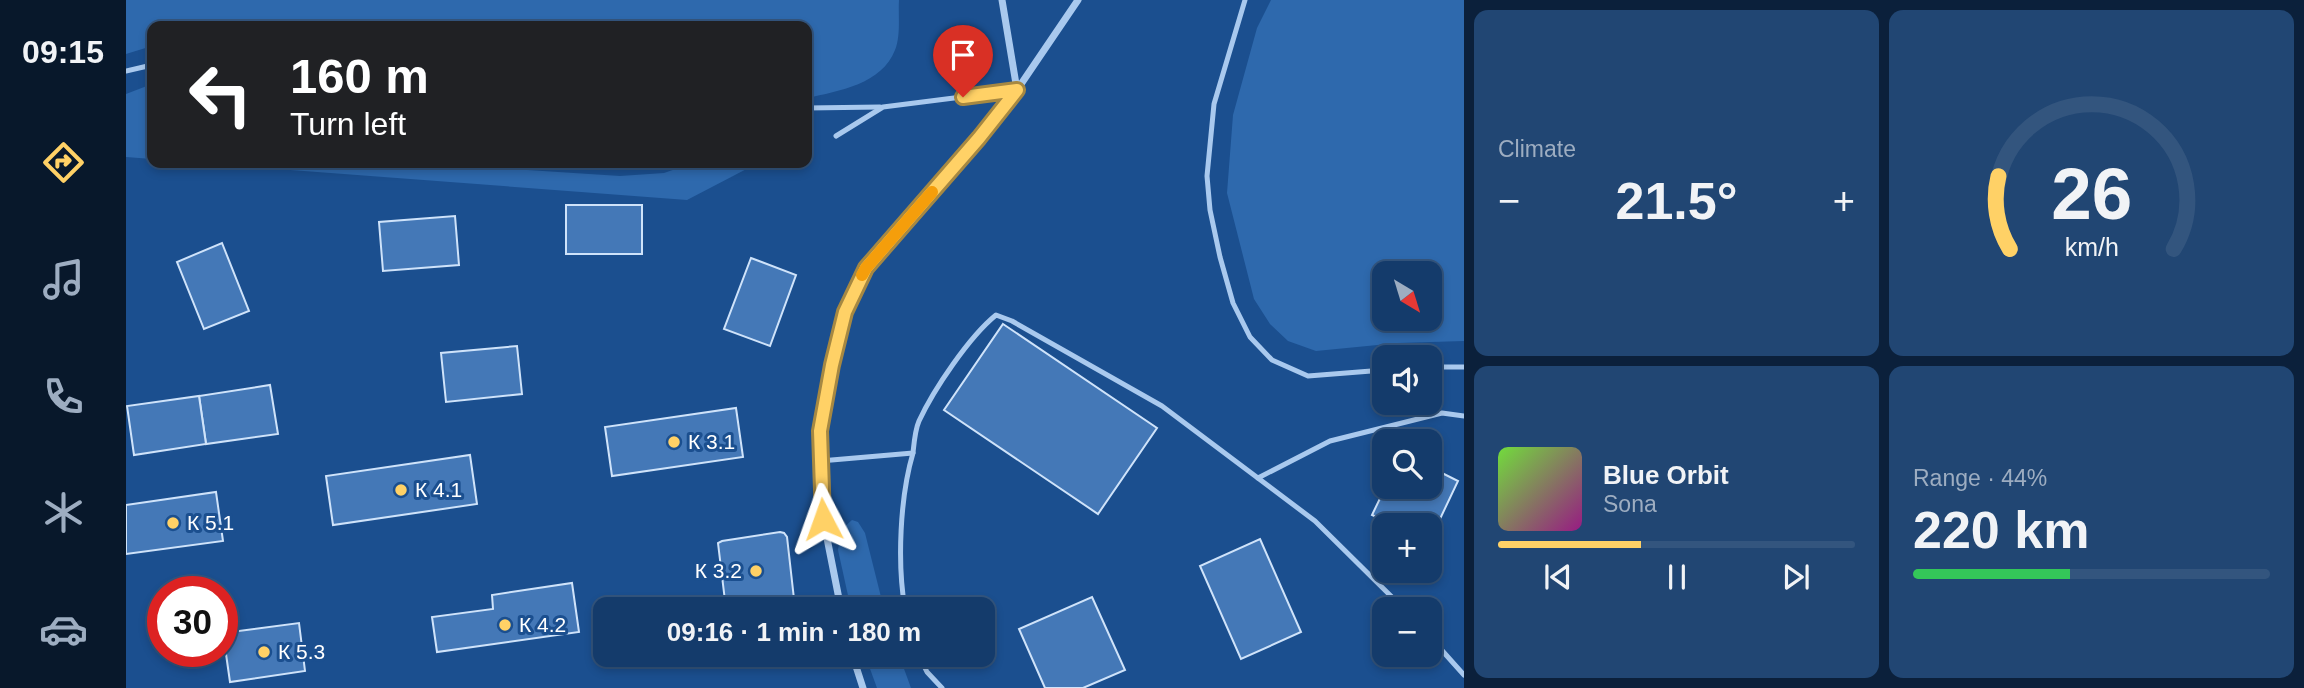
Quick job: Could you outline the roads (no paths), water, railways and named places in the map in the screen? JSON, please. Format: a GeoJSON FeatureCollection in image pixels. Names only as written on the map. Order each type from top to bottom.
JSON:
{"type":"FeatureCollection","features":[{"type":"Feature","properties":{"kind":"street"},"geometry":{"type":"LineString","coordinates":[[1002,0],[1017,90]]}},
{"type":"Feature","properties":{"kind":"street"},"geometry":{"type":"LineString","coordinates":[[839,597],[823,519],[820,431],[845,312],[866,268],[1017,90],[1078,0]]}},
{"type":"Feature","properties":{"kind":"street"},"geometry":{"type":"LineString","coordinates":[[856,667],[863,688]]}},
{"type":"Feature","properties":{"kind":"lane"},"geometry":{"type":"LineString","coordinates":[[1245,0],[1214,104],[1207,176],[1210,210],[1233,303],[1250,337],[1272,360],[1308,376],[1372,371]]}},
{"type":"Feature","properties":{"kind":"lane"},"geometry":{"type":"LineString","coordinates":[[126,72],[147,66]]}},
{"type":"Feature","properties":{"kind":"lane"},"geometry":{"type":"LineString","coordinates":[[812,108],[883,107],[1017,90]]}},
{"type":"Feature","properties":{"kind":"lane"},"geometry":{"type":"LineString","coordinates":[[836,136],[883,107]]}},
{"type":"Feature","properties":{"kind":"lane"},"geometry":{"type":"LineString","coordinates":[[903,597],[904,501],[918,422],[953,365],[981,328],[996,315],[1012,321],[1162,406],[1315,521],[1392,597]]}},
{"type":"Feature","properties":{"kind":"lane"},"geometry":{"type":"LineString","coordinates":[[1442,367],[1464,367]]}},
{"type":"Feature","properties":{"kind":"lane"},"geometry":{"type":"LineString","coordinates":[[1258,478],[1330,442],[1442,413],[1464,416]]}},
{"type":"Feature","properties":{"kind":"lane"},"geometry":{"type":"LineString","coordinates":[[820,461],[912,453]]}},
{"type":"Feature","properties":{"kind":"lane"},"geometry":{"type":"LineString","coordinates":[[1442,650],[1464,674]]}},
{"type":"Feature","properties":{"kind":"lane"},"geometry":{"type":"LineString","coordinates":[[924,667],[942,688]]}},
{"type":"Feature","properties":{"kind":"place","name":"К 3.1"},"geometry":{"type":"Point","coordinates":[674,442]}},
{"type":"Feature","properties":{"kind":"place","name":"К 4.1"},"geometry":{"type":"Point","coordinates":[401,490]}},
{"type":"Feature","properties":{"kind":"place","name":"К 5.1"},"geometry":{"type":"Point","coordinates":[173,523]}},
{"type":"Feature","properties":{"kind":"place","name":"К 3.2"},"geometry":{"type":"Point","coordinates":[756,571]}},
{"type":"Feature","properties":{"kind":"place","name":"К 4.2"},"geometry":{"type":"Point","coordinates":[505,625]}},
{"type":"Feature","properties":{"kind":"place","name":"К 5.3"},"geometry":{"type":"Point","coordinates":[264,652]}}]}
